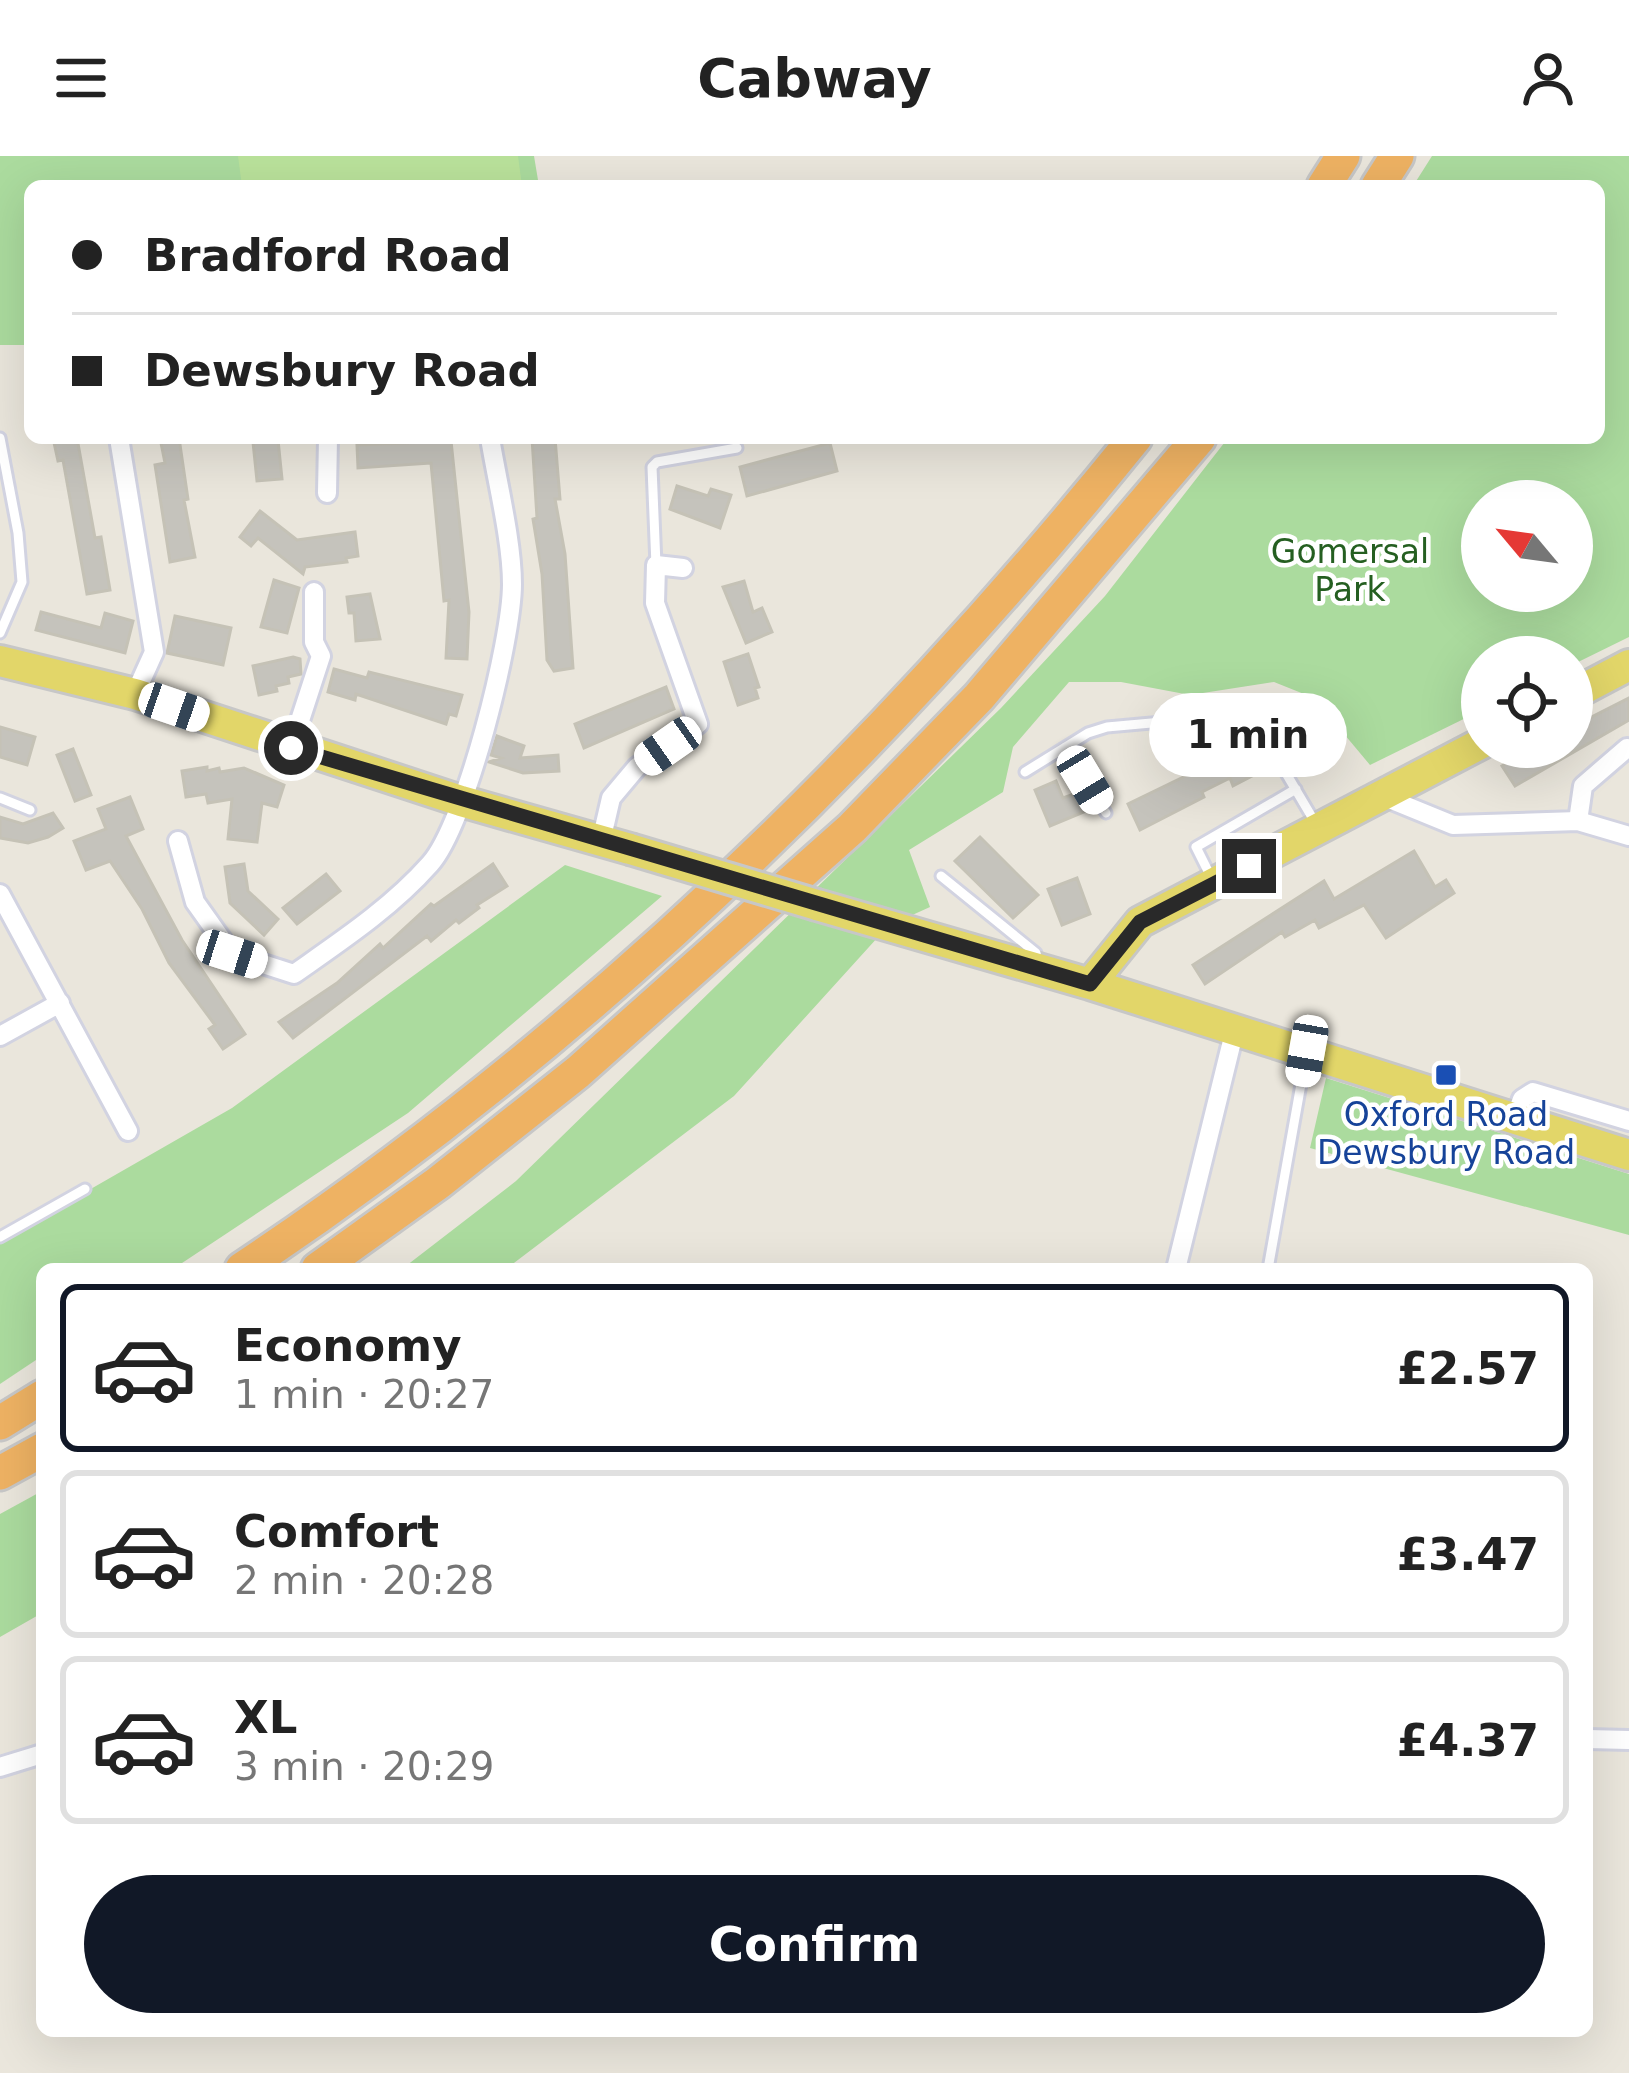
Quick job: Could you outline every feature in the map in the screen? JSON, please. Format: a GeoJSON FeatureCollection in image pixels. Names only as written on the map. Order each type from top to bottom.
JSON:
{"type":"FeatureCollection","features":[{"type":"Feature","properties":{"kind":"highway"},"geometry":{"type":"LineString","coordinates":[[250,1263],[409,1149],[548,1039],[746,867],[848,762],[1130,444]]}},
{"type":"Feature","properties":{"kind":"highway"},"geometry":{"type":"LineString","coordinates":[[327,1263],[578,1072],[852,828],[979,697],[1194,444]]}},
{"type":"Feature","properties":{"kind":"highway"},"geometry":{"type":"LineString","coordinates":[[0,1423],[36,1401]]}},
{"type":"Feature","properties":{"kind":"highway"},"geometry":{"type":"LineString","coordinates":[[0,1473],[36,1453]]}},
{"type":"Feature","properties":{"kind":"main road"},"geometry":{"type":"LineString","coordinates":[[2,658],[135,694],[461,801],[1090,984],[1629,1155]]}},
{"type":"Feature","properties":{"kind":"main road"},"geometry":{"type":"LineString","coordinates":[[1593,684],[1629,665]]}},
{"type":"Feature","properties":{"kind":"main road"},"geometry":{"type":"LineString","coordinates":[[1090,984],[1140,922],[1461,754]]}},
{"type":"Feature","properties":{"kind":"street"},"geometry":{"type":"LineString","coordinates":[[120,444],[154,652],[135,694]]}},
{"type":"Feature","properties":{"kind":"street"},"geometry":{"type":"LineString","coordinates":[[327,493],[328,444]]}},
{"type":"Feature","properties":{"kind":"street"},"geometry":{"type":"LineString","coordinates":[[178,841],[195,902],[232,954],[294,974],[362,927],[434,861],[461,801],[498,682],[512,583],[491,444]]}},
{"type":"Feature","properties":{"kind":"street"},"geometry":{"type":"LineString","coordinates":[[616,845],[611,798],[638,767],[698,724],[655,603],[656,565],[683,568]]}},
{"type":"Feature","properties":{"kind":"street"},"geometry":{"type":"LineString","coordinates":[[291,748],[321,656],[314,642],[314,592]]}},
{"type":"Feature","properties":{"kind":"street"},"geometry":{"type":"LineString","coordinates":[[1578,821],[1583,786],[1627,748]]}},
{"type":"Feature","properties":{"kind":"street"},"geometry":{"type":"LineString","coordinates":[[1382,796],[1453,825],[1578,821],[1629,836]]}},
{"type":"Feature","properties":{"kind":"street"},"geometry":{"type":"LineString","coordinates":[[0,895],[128,1131]]}},
{"type":"Feature","properties":{"kind":"street"},"geometry":{"type":"LineString","coordinates":[[0,1036],[60,1004]]}},
{"type":"Feature","properties":{"kind":"street"},"geometry":{"type":"LineString","coordinates":[[1184,1263],[1235,1029]]}},
{"type":"Feature","properties":{"kind":"street"},"geometry":{"type":"LineString","coordinates":[[1515,1118],[1522,1099],[1533,1092],[1629,1120]]}},
{"type":"Feature","properties":{"kind":"street"},"geometry":{"type":"LineString","coordinates":[[1593,1739],[1629,1740]]}},
{"type":"Feature","properties":{"kind":"street"},"geometry":{"type":"LineString","coordinates":[[0,1767],[36,1756]]}},
{"type":"Feature","properties":{"kind":"lane"},"geometry":{"type":"LineString","coordinates":[[0,438],[22,582],[2,658]]}},
{"type":"Feature","properties":{"kind":"lane"},"geometry":{"type":"LineString","coordinates":[[656,565],[652,467],[663,460],[737,448]]}},
{"type":"Feature","properties":{"kind":"lane"},"geometry":{"type":"LineString","coordinates":[[1025,772],[1107,727],[1250,714],[1318,829]]}},
{"type":"Feature","properties":{"kind":"lane"},"geometry":{"type":"LineString","coordinates":[[1065,747],[1106,813]]}},
{"type":"Feature","properties":{"kind":"lane"},"geometry":{"type":"LineString","coordinates":[[1214,884],[1196,847],[1296,789]]}},
{"type":"Feature","properties":{"kind":"lane"},"geometry":{"type":"LineString","coordinates":[[0,798],[30,810]]}},
{"type":"Feature","properties":{"kind":"lane"},"geometry":{"type":"LineString","coordinates":[[941,876],[1036,953],[1039,969]]}},
{"type":"Feature","properties":{"kind":"lane"},"geometry":{"type":"LineString","coordinates":[[1269,1263],[1307,1051]]}},
{"type":"Feature","properties":{"kind":"lane"},"geometry":{"type":"LineString","coordinates":[[0,1237],[85,1189]]}},
{"type":"Feature","properties":{"kind":"green space"},"geometry":{"type":"Polygon","coordinates":[[[0,156],[534,156],[538,180],[24,180],[24,345],[0,345],[0,156]]]}},
{"type":"Feature","properties":{"kind":"green space"},"geometry":{"type":"Polygon","coordinates":[[[238,156],[518,156],[521,180],[241,180],[238,156]]]}},
{"type":"Feature","properties":{"kind":"green space","name":"Gomersal Park"},"geometry":{"type":"Polygon","coordinates":[[[1432,156],[1629,156],[1629,637],[1593,655],[1593,636],[1461,636],[1461,720],[1370,765],[1314,698],[1274,682],[1190,695],[1121,682],[1069,682],[1013,747],[1003,792],[909,850],[930,907],[888,926],[734,1096],[514,1263],[410,1263],[516,1181],[1001,708],[1105,596],[1223,444],[1605,444],[1605,180],[1417,180],[1432,156]]]}},
{"type":"Feature","properties":{"kind":"green space"},"geometry":{"type":"Polygon","coordinates":[[[565,865],[662,896],[408,1113],[182,1263],[36,1263],[36,1360],[0,1384],[0,1241],[232,1108],[565,865]]]}},
{"type":"Feature","properties":{"kind":"green space"},"geometry":{"type":"Polygon","coordinates":[[[1326,1078],[1629,1174],[1629,1235],[1310,1148],[1326,1078]]]}},
{"type":"Feature","properties":{"kind":"green space"},"geometry":{"type":"Polygon","coordinates":[[[36,1494],[36,1616],[0,1637],[0,1514],[36,1494]]]}},
{"type":"Feature","properties":{"kind":"building"},"geometry":{"type":"Polygon","coordinates":[[[54,444],[78,444],[110,590],[87,594],[63,460],[58,461],[54,444]]]}},
{"type":"Feature","properties":{"kind":"building"},"geometry":{"type":"Polygon","coordinates":[[[161,444],[180,444],[195,557],[170,562],[155,465],[165,463],[161,444]]]}},
{"type":"Feature","properties":{"kind":"building"},"geometry":{"type":"Polygon","coordinates":[[[253,444],[278,444],[282,479],[257,481],[253,444]]]}},
{"type":"Feature","properties":{"kind":"building"},"geometry":{"type":"Polygon","coordinates":[[[451,444],[469,612],[467,659],[446,658],[449,600],[444,601],[431,463],[358,468],[357,445],[451,444]]]}},
{"type":"Feature","properties":{"kind":"building"},"geometry":{"type":"Polygon","coordinates":[[[532,444],[555,444],[560,499],[555,499],[565,554],[573,668],[554,671],[547,660],[533,519],[537,518],[532,444]]]}},
{"type":"Feature","properties":{"kind":"building"},"geometry":{"type":"Polygon","coordinates":[[[830,444],[837,471],[747,496],[740,467],[830,444]]]}},
{"type":"Feature","properties":{"kind":"building"},"geometry":{"type":"Polygon","coordinates":[[[677,486],[708,496],[711,489],[731,495],[720,528],[670,509],[677,486]]]}},
{"type":"Feature","properties":{"kind":"building"},"geometry":{"type":"Polygon","coordinates":[[[260,511],[297,540],[355,532],[358,556],[346,558],[347,562],[305,567],[303,574],[258,538],[251,546],[240,537],[260,511]]]}},
{"type":"Feature","properties":{"kind":"building"},"geometry":{"type":"Polygon","coordinates":[[[274,580],[299,588],[287,633],[261,627],[274,580]]]}},
{"type":"Feature","properties":{"kind":"building"},"geometry":{"type":"Polygon","coordinates":[[[744,581],[753,612],[762,608],[772,632],[746,643],[723,587],[744,581]]]}},
{"type":"Feature","properties":{"kind":"building"},"geometry":{"type":"Polygon","coordinates":[[[370,594],[380,639],[356,641],[354,613],[349,613],[347,597],[370,594]]]}},
{"type":"Feature","properties":{"kind":"building"},"geometry":{"type":"Polygon","coordinates":[[[41,612],[101,628],[105,613],[133,621],[125,653],[36,630],[41,612]]]}},
{"type":"Feature","properties":{"kind":"building"},"geometry":{"type":"Polygon","coordinates":[[[175,616],[231,628],[223,665],[167,653],[175,616]]]}},
{"type":"Feature","properties":{"kind":"building"},"geometry":{"type":"Polygon","coordinates":[[[748,654],[758,698],[738,705],[724,662],[748,654]]]}},
{"type":"Feature","properties":{"kind":"building"},"geometry":{"type":"Polygon","coordinates":[[[300,659],[301,674],[288,677],[289,683],[276,686],[277,691],[259,695],[253,666],[300,659]]]}},
{"type":"Feature","properties":{"kind":"building"},"geometry":{"type":"Polygon","coordinates":[[[334,669],[367,678],[369,672],[462,695],[456,716],[449,714],[446,724],[356,694],[355,700],[328,692],[334,669]]]}},
{"type":"Feature","properties":{"kind":"building"},"geometry":{"type":"Polygon","coordinates":[[[666,687],[674,709],[584,748],[575,724],[666,687]]]}},
{"type":"Feature","properties":{"kind":"building"},"geometry":{"type":"Polygon","coordinates":[[[1629,698],[1629,720],[1593,741],[1593,716],[1629,698]]]}},
{"type":"Feature","properties":{"kind":"building"},"geometry":{"type":"Polygon","coordinates":[[[0,727],[35,737],[27,765],[0,757],[0,727]]]}},
{"type":"Feature","properties":{"kind":"building"},"geometry":{"type":"Polygon","coordinates":[[[497,736],[524,746],[520,758],[558,755],[559,771],[523,773],[489,762],[501,758],[491,755],[497,736]]]}},
{"type":"Feature","properties":{"kind":"building"},"geometry":{"type":"Polygon","coordinates":[[[1259,745],[1271,766],[1233,786],[1230,778],[1140,830],[1128,804],[1259,745]]]}},
{"type":"Feature","properties":{"kind":"building"},"geometry":{"type":"Polygon","coordinates":[[[73,749],[91,795],[75,801],[57,755],[73,749]]]}},
{"type":"Feature","properties":{"kind":"building"},"geometry":{"type":"Polygon","coordinates":[[[207,767],[207,771],[219,768],[220,772],[244,768],[284,785],[277,807],[262,803],[257,842],[228,839],[232,799],[208,803],[206,794],[186,797],[182,771],[207,767]]]}},
{"type":"Feature","properties":{"kind":"building"},"geometry":{"type":"Polygon","coordinates":[[[1503,768],[1546,768],[1515,786],[1503,768]]]}},
{"type":"Feature","properties":{"kind":"building"},"geometry":{"type":"Polygon","coordinates":[[[1056,781],[1063,798],[1082,791],[1091,809],[1050,826],[1035,790],[1056,781]]]}},
{"type":"Feature","properties":{"kind":"building"},"geometry":{"type":"Polygon","coordinates":[[[130,797],[143,829],[126,836],[182,940],[245,1034],[223,1049],[209,1029],[215,1025],[169,963],[142,909],[110,861],[86,870],[74,841],[106,829],[98,809],[130,797]]]}},
{"type":"Feature","properties":{"kind":"building"},"geometry":{"type":"Polygon","coordinates":[[[53,813],[63,828],[48,837],[28,843],[0,838],[0,817],[23,824],[53,813]]]}},
{"type":"Feature","properties":{"kind":"building"},"geometry":{"type":"Polygon","coordinates":[[[980,837],[1038,895],[1013,918],[955,861],[980,837]]]}},
{"type":"Feature","properties":{"kind":"building"},"geometry":{"type":"Polygon","coordinates":[[[1414,851],[1435,887],[1446,880],[1454,893],[1386,938],[1364,905],[1319,928],[1315,920],[1285,937],[1282,932],[1205,984],[1193,965],[1324,881],[1334,899],[1414,851]]]}},
{"type":"Feature","properties":{"kind":"building"},"geometry":{"type":"Polygon","coordinates":[[[244,864],[248,891],[278,919],[264,935],[230,903],[225,867],[244,864]]]}},
{"type":"Feature","properties":{"kind":"building"},"geometry":{"type":"Polygon","coordinates":[[[493,864],[507,886],[459,923],[456,920],[431,941],[427,936],[293,1038],[279,1022],[337,983],[380,944],[383,948],[431,904],[493,864]]]}},
{"type":"Feature","properties":{"kind":"building"},"geometry":{"type":"Polygon","coordinates":[[[326,874],[340,891],[297,924],[283,908],[326,874]]]}},
{"type":"Feature","properties":{"kind":"building"},"geometry":{"type":"Polygon","coordinates":[[[1077,878],[1090,914],[1062,925],[1048,889],[1077,878]]]}},
{"type":"Feature","properties":{"kind":"place","name":"Oxford Road Dewsbury Road"},"geometry":{"type":"Point","coordinates":[1446,1075]}},
{"type":"Feature","properties":{"kind":"route"},"geometry":{"type":"LineString","coordinates":[[291,748],[1090,984],[1140,922],[1249,866]]}}]}
